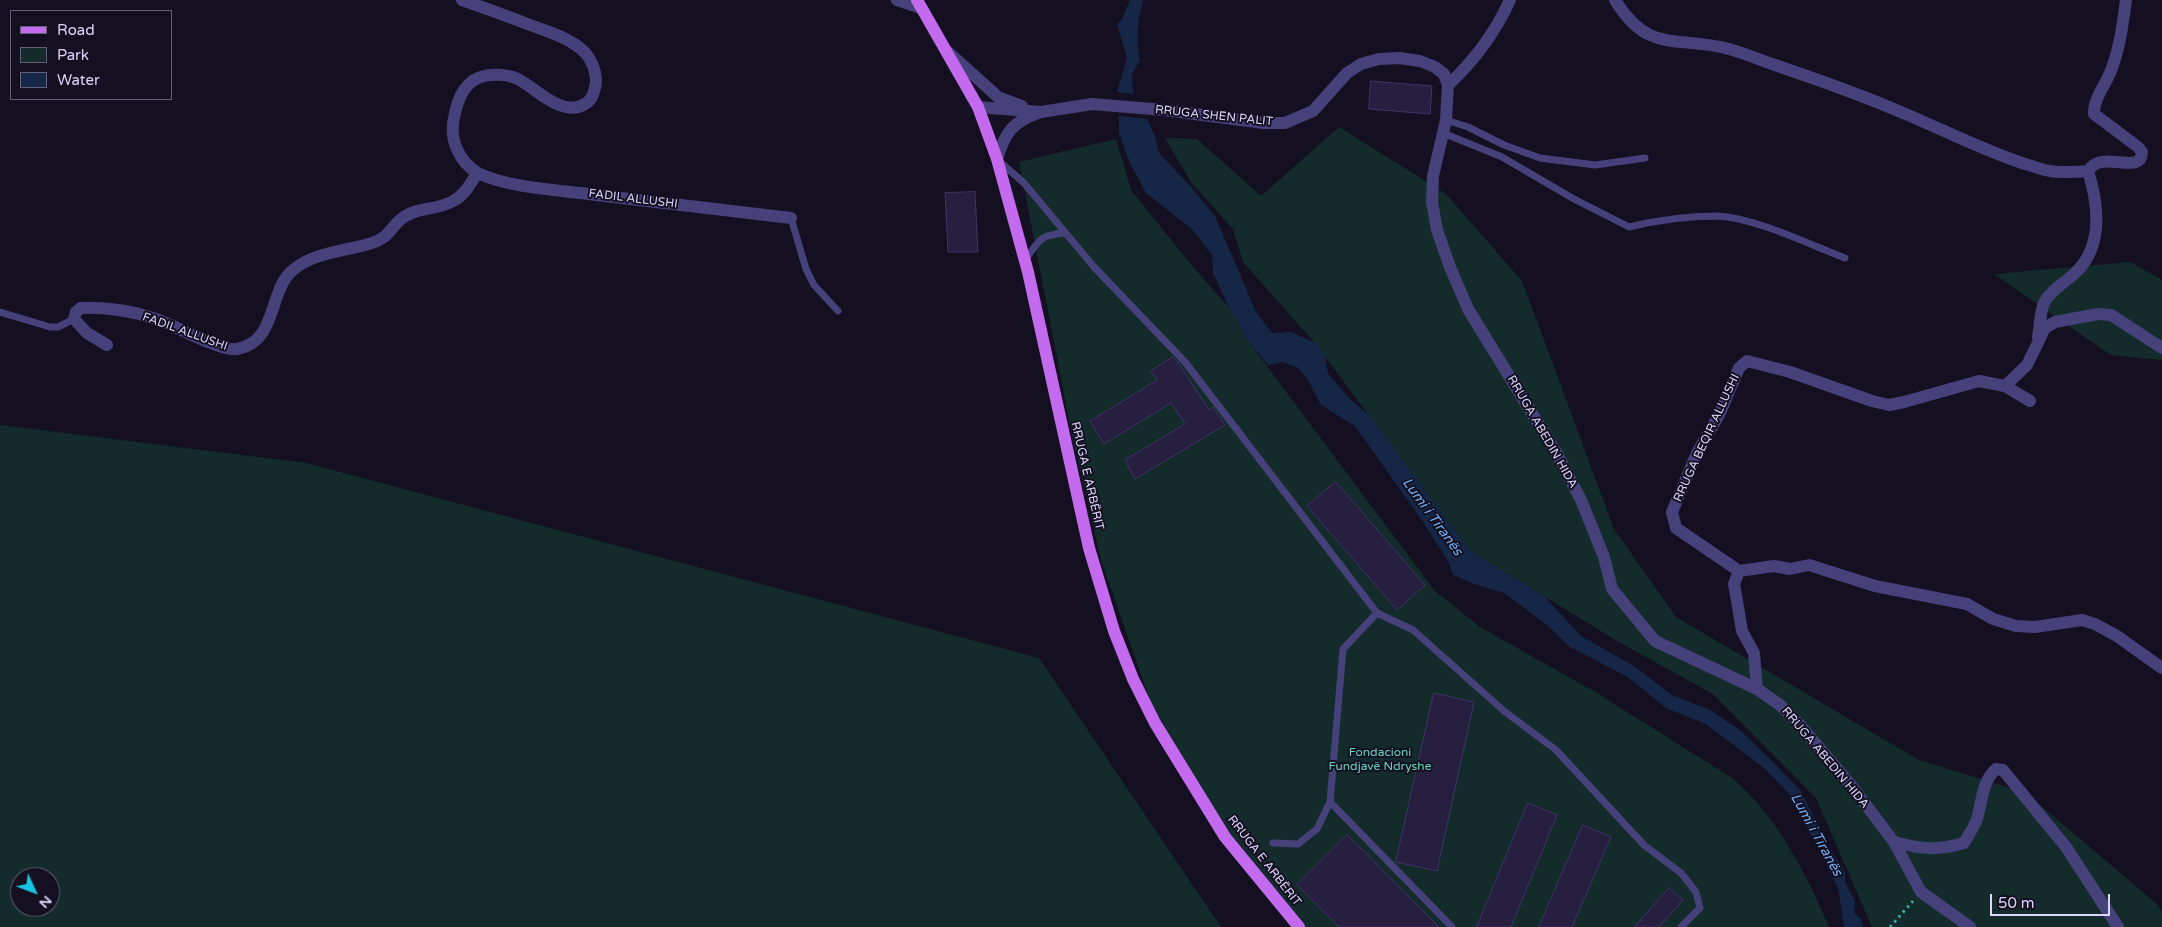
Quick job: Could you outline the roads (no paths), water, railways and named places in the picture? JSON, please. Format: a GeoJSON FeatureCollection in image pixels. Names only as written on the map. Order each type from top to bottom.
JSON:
{"type":"FeatureCollection","features":[{"type":"Feature","properties":{"kind":"main road","name":"RRUGA E ARBËRIT"},"geometry":{"type":"LineString","coordinates":[[919,4],[978,107],[997,159],[1024,260],[1089,548],[1114,631],[1132,679],[1155,723],[1225,837],[1299,927]]}},
{"type":"Feature","properties":{"kind":"street","name":"FADIL ALLUSHI"},"geometry":{"type":"LineString","coordinates":[[462,0],[570,42],[582,49],[590,59],[595,75],[593,95],[587,103],[580,107],[570,108],[558,105],[517,78],[488,75],[477,78],[467,85],[456,107],[453,122],[454,142],[459,155],[477,173],[500,180],[553,189],[791,218]]}},
{"type":"Feature","properties":{"kind":"street"},"geometry":{"type":"LineString","coordinates":[[897,0],[919,4]]}},
{"type":"Feature","properties":{"kind":"street"},"geometry":{"type":"LineString","coordinates":[[1448,85],[1465,69],[1481,49],[1496,28],[1510,0]]}},
{"type":"Feature","properties":{"kind":"street"},"geometry":{"type":"LineString","coordinates":[[1615,0],[1624,15],[1638,29],[1651,37],[1665,41],[1698,43],[1730,50],[1825,81],[1903,112],[1996,154],[2040,168],[2066,173],[2088,171]]}},
{"type":"Feature","properties":{"kind":"street"},"geometry":{"type":"LineString","coordinates":[[2005,386],[2027,365],[2034,354],[2043,305],[2048,297],[2076,273],[2089,254],[2097,233],[2097,210],[2088,171],[2098,161],[2131,164],[2137,162],[2142,157],[2142,152],[2138,147],[2094,114],[2094,108],[2106,84],[2117,54],[2126,0]]}},
{"type":"Feature","properties":{"kind":"street"},"geometry":{"type":"LineString","coordinates":[[943,46],[998,96],[1041,112]]}},
{"type":"Feature","properties":{"kind":"street","name":"RRUGA SHEN PALIT"},"geometry":{"type":"LineString","coordinates":[[978,107],[1041,112],[1092,104],[1164,110],[1264,123],[1285,123],[1313,111],[1347,73],[1361,64],[1379,58],[1420,61],[1444,74],[1448,85]]}},
{"type":"Feature","properties":{"kind":"street","name":"RRUGA ABEDIN HIDA"},"geometry":{"type":"LineString","coordinates":[[1448,85],[1446,120],[1433,176],[1432,202],[1437,230],[1468,309],[1558,454],[1581,500],[1604,557],[1612,589],[1656,641],[1757,689],[1780,704],[1800,724],[1854,789],[1894,842],[1921,892],[1970,927]]}},
{"type":"Feature","properties":{"kind":"street"},"geometry":{"type":"LineString","coordinates":[[997,159],[1005,136],[1022,120],[1041,112]]}},
{"type":"Feature","properties":{"kind":"street","name":"FADIL ALLUSHI"},"geometry":{"type":"LineString","coordinates":[[74,319],[76,312],[81,308],[113,309],[155,319],[220,347],[236,349],[248,345],[260,336],[276,306],[280,287],[293,270],[316,258],[374,243],[389,234],[400,219],[418,209],[453,202],[466,190],[477,173]]}},
{"type":"Feature","properties":{"kind":"street"},"geometry":{"type":"LineString","coordinates":[[2038,339],[2045,328],[2055,322],[2098,314],[2111,315],[2162,348]]}},
{"type":"Feature","properties":{"kind":"street"},"geometry":{"type":"LineString","coordinates":[[74,319],[87,333],[107,344]]}},
{"type":"Feature","properties":{"kind":"street","name":"RRUGA BEQIR ALLUSHI"},"geometry":{"type":"LineString","coordinates":[[1740,571],[1676,528],[1672,512],[1697,454],[1720,413],[1739,368],[1746,361],[1790,372],[1872,401],[1889,404],[1904,402],[1979,382],[2005,386],[2030,401]]}},
{"type":"Feature","properties":{"kind":"street"},"geometry":{"type":"LineString","coordinates":[[1757,689],[1754,653],[1742,631],[1734,584],[1740,571],[1774,566],[1790,569],[1809,565],[1876,586],[1967,604],[1993,619],[2016,626],[2052,626],[2082,620],[2095,624],[2117,636],[2162,668]]}},
{"type":"Feature","properties":{"kind":"street"},"geometry":{"type":"LineString","coordinates":[[1894,842],[1924,849],[1948,848],[1964,843],[1976,820],[1990,774],[1996,769],[2003,770],[2066,847],[2118,927]]}},
{"type":"Feature","properties":{"kind":"lane"},"geometry":{"type":"LineString","coordinates":[[1446,120],[1468,127],[1504,146],[1540,158],[1595,165],[1645,158]]}},
{"type":"Feature","properties":{"kind":"lane"},"geometry":{"type":"LineString","coordinates":[[1443,133],[1502,157],[1574,199],[1629,227],[1656,220],[1718,216],[1748,222],[1845,258]]}},
{"type":"Feature","properties":{"kind":"lane"},"geometry":{"type":"LineString","coordinates":[[997,159],[1024,183],[1126,302],[1185,362],[1378,613],[1413,630],[1504,711],[1556,750],[1644,845],[1681,873],[1696,892],[1700,908],[1680,927]]}},
{"type":"Feature","properties":{"kind":"lane"},"geometry":{"type":"LineString","coordinates":[[791,218],[806,268],[814,284],[838,311]]}},
{"type":"Feature","properties":{"kind":"lane"},"geometry":{"type":"LineString","coordinates":[[1024,260],[1048,234],[1066,233]]}},
{"type":"Feature","properties":{"kind":"lane"},"geometry":{"type":"LineString","coordinates":[[0,312],[50,327],[58,327],[74,319]]}},
{"type":"Feature","properties":{"kind":"lane"},"geometry":{"type":"LineString","coordinates":[[1273,843],[1298,844],[1317,829],[1330,802],[1343,649],[1378,613]]}},
{"type":"Feature","properties":{"kind":"lane"},"geometry":{"type":"LineString","coordinates":[[1330,802],[1452,927]]}},
{"type":"Feature","properties":{"kind":"water"},"geometry":{"type":"Polygon","coordinates":[[[1130,0],[1143,0],[1138,30],[1140,60],[1132,74],[1133,94],[1117,92],[1127,58],[1117,24],[1122,19],[1130,0]]]}},
{"type":"Feature","properties":{"kind":"water","name":"Lumi i Tiranës"},"geometry":{"type":"Polygon","coordinates":[[[1119,116],[1147,119],[1155,136],[1159,153],[1215,216],[1256,312],[1272,333],[1291,332],[1315,343],[1325,356],[1328,374],[1351,400],[1370,416],[1470,551],[1545,597],[1581,636],[1634,666],[1672,695],[1708,709],[1740,730],[1801,791],[1827,844],[1845,872],[1845,882],[1855,901],[1854,913],[1861,919],[1863,927],[1844,927],[1838,888],[1792,797],[1765,769],[1706,724],[1666,708],[1628,677],[1570,647],[1547,625],[1504,593],[1453,575],[1448,561],[1421,519],[1355,426],[1321,405],[1307,378],[1298,368],[1283,362],[1268,365],[1248,341],[1229,308],[1213,273],[1212,255],[1192,229],[1146,193],[1129,161],[1119,133],[1119,116]]]}},
{"type":"Feature","properties":{"kind":"park label","name":"Fondacioni Fundjavë Ndryshe"},"geometry":{"type":"Point","coordinates":[1380,760]}}]}
